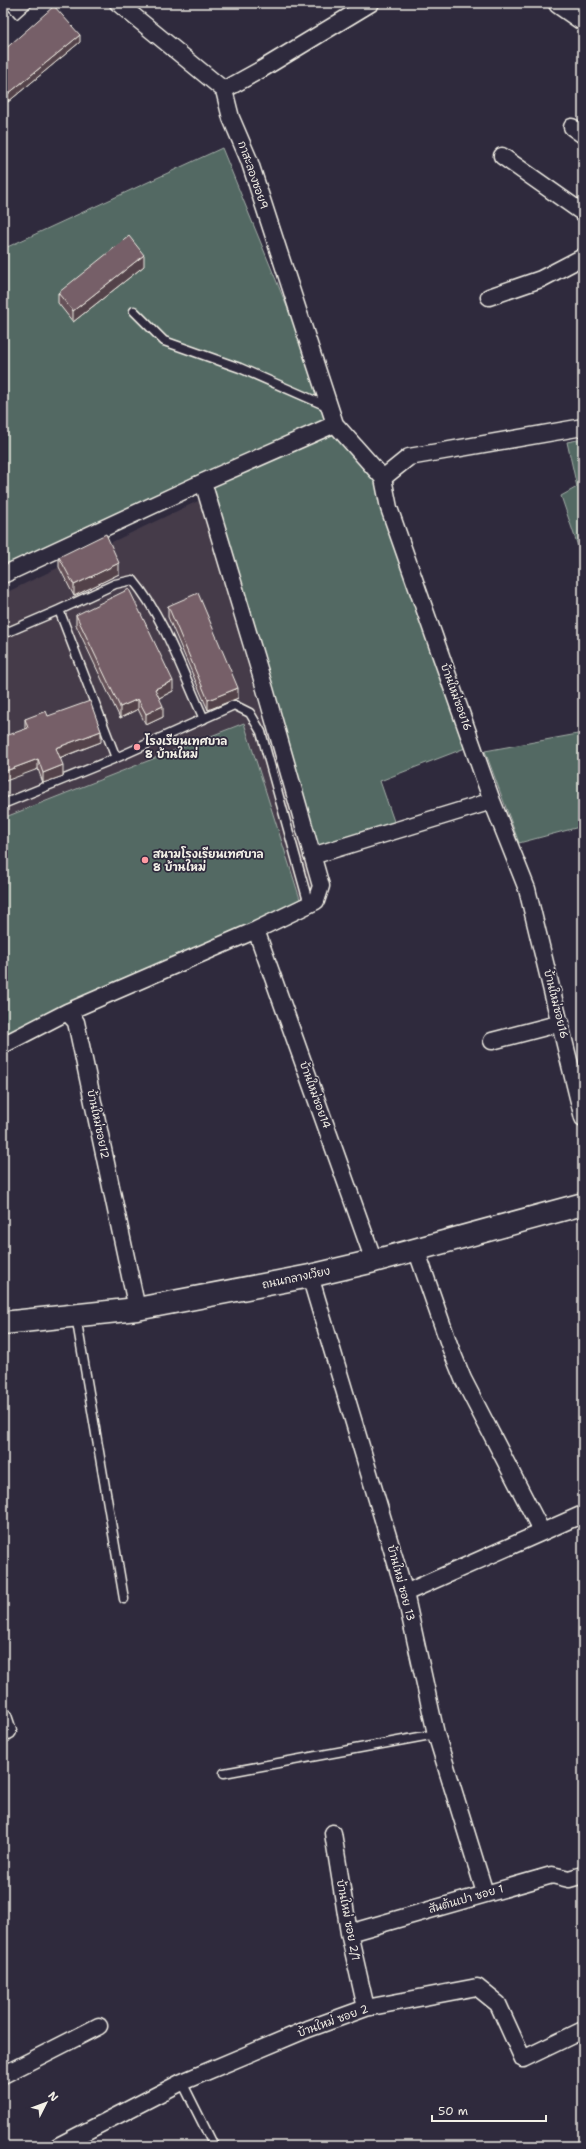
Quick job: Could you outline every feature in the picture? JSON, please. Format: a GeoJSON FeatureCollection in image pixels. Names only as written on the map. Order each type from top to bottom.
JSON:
{"type":"FeatureCollection","features":[{"type":"Feature","properties":{"kind":"main road"},"geometry":{"type":"LineString","coordinates":[[560,3],[583,19]]}},
{"type":"Feature","properties":{"kind":"main road","name":"ถนนกลางเวียง"},"geometry":{"type":"LineString","coordinates":[[3,1323],[137,1309],[310,1276],[374,1261],[583,1204]]}},
{"type":"Feature","properties":{"kind":"street"},"geometry":{"type":"LineString","coordinates":[[3,43],[48,3]]}},
{"type":"Feature","properties":{"kind":"street"},"geometry":{"type":"LineString","coordinates":[[118,3],[224,90],[262,69],[371,3]]}},
{"type":"Feature","properties":{"kind":"street"},"geometry":{"type":"LineString","coordinates":[[3,17],[16,31]]}},
{"type":"Feature","properties":{"kind":"street","name":"กาสะลองซอย9"},"geometry":{"type":"LineString","coordinates":[[224,90],[231,118],[249,160],[335,424]]}},
{"type":"Feature","properties":{"kind":"street"},"geometry":{"type":"LineString","coordinates":[[502,156],[583,213]]}},
{"type":"Feature","properties":{"kind":"street"},"geometry":{"type":"LineString","coordinates":[[489,297],[541,279],[583,257]]}},
{"type":"Feature","properties":{"kind":"street"},"geometry":{"type":"LineString","coordinates":[[3,575],[202,482],[335,424],[383,478],[409,457],[583,427]]}},
{"type":"Feature","properties":{"kind":"street","name":"บ้านใหม่ซอย16"},"geometry":{"type":"LineString","coordinates":[[383,478],[389,508],[492,801],[527,888],[583,1118]]}},
{"type":"Feature","properties":{"kind":"street"},"geometry":{"type":"LineString","coordinates":[[3,1045],[67,1012],[256,930],[316,901],[321,886],[266,690],[202,482]]}},
{"type":"Feature","properties":{"kind":"street"},"geometry":{"type":"LineString","coordinates":[[312,856],[492,801]]}},
{"type":"Feature","properties":{"kind":"street","name":"บ้านใหม่ซอย14"},"geometry":{"type":"LineString","coordinates":[[256,930],[374,1261]]}},
{"type":"Feature","properties":{"kind":"street","name":"บ้านใหม่ซอย12"},"geometry":{"type":"LineString","coordinates":[[67,1012],[76,1022],[137,1309]]}},
{"type":"Feature","properties":{"kind":"street"},"geometry":{"type":"LineString","coordinates":[[492,1041],[561,1023]]}},
{"type":"Feature","properties":{"kind":"street"},"geometry":{"type":"LineString","coordinates":[[416,1249],[450,1347],[463,1379],[542,1532]]}},
{"type":"Feature","properties":{"kind":"street","name":"บ้านใหม่ ซอย 13"},"geometry":{"type":"LineString","coordinates":[[310,1276],[405,1593],[436,1734],[484,1893]]}},
{"type":"Feature","properties":{"kind":"street"},"geometry":{"type":"LineString","coordinates":[[405,1593],[583,1514]]}},
{"type":"Feature","properties":{"kind":"street"},"geometry":{"type":"LineString","coordinates":[[3,1716],[8,1731]]}},
{"type":"Feature","properties":{"kind":"street","name":"บ้านใหม่ ซอย 2/1"},"geometry":{"type":"LineString","coordinates":[[333,1832],[349,1933],[366,2008]]}},
{"type":"Feature","properties":{"kind":"street","name":"สันต้นเปา ซอย 1"},"geometry":{"type":"LineString","coordinates":[[349,1933],[484,1893],[552,1875],[569,1880],[583,1875]]}},
{"type":"Feature","properties":{"kind":"street","name":"บ้านใหม่ ซอย 2"},"geometry":{"type":"LineString","coordinates":[[58,2146],[182,2082],[308,2029],[366,2008],[477,1987],[498,2004],[523,2059],[583,2030]]}},
{"type":"Feature","properties":{"kind":"street"},"geometry":{"type":"LineString","coordinates":[[3,2075],[99,2026]]}},
{"type":"Feature","properties":{"kind":"lane"},"geometry":{"type":"LineString","coordinates":[[134,311],[164,341],[240,368],[330,407]]}},
{"type":"Feature","properties":{"kind":"lane"},"geometry":{"type":"LineString","coordinates":[[3,634],[115,584],[133,580],[154,611],[204,719]]}},
{"type":"Feature","properties":{"kind":"lane"},"geometry":{"type":"LineString","coordinates":[[59,610],[116,758]]}},
{"type":"Feature","properties":{"kind":"lane"},"geometry":{"type":"LineString","coordinates":[[3,804],[116,758],[234,705],[250,713],[261,732],[309,905]]}},
{"type":"Feature","properties":{"kind":"lane"},"geometry":{"type":"LineString","coordinates":[[76,1315],[124,1600]]}},
{"type":"Feature","properties":{"kind":"lane"},"geometry":{"type":"LineString","coordinates":[[224,1773],[436,1734]]}},
{"type":"Feature","properties":{"kind":"lane"},"geometry":{"type":"LineString","coordinates":[[182,2082],[214,2146]]}},
{"type":"Feature","properties":{"kind":"shaded area","name":"โรงเรียนเทศบาล 8 บ้านใหม่"},"geometry":{"type":"Polygon","coordinates":[[[200,500],[316,901],[3,1045],[3,594],[200,500]]]}},
{"type":"Feature","properties":{"kind":"green space"},"geometry":{"type":"Polygon","coordinates":[[[222,148],[335,424],[383,478],[473,745],[380,781],[397,830],[312,856],[203,484],[3,575],[3,249],[222,148]]]}},
{"type":"Feature","properties":{"kind":"green space"},"geometry":{"type":"Polygon","coordinates":[[[583,439],[583,561],[561,496],[577,487],[567,442],[583,439]]]}},
{"type":"Feature","properties":{"kind":"green space","name":"สนามโรงเรียนเทศบาล 8 บ้านใหม่"},"geometry":{"type":"Polygon","coordinates":[[[244,723],[301,902],[3,1035],[3,818],[244,723]]]}},
{"type":"Feature","properties":{"kind":"green space"},"geometry":{"type":"Polygon","coordinates":[[[583,733],[583,826],[519,843],[485,751],[583,733]]]}},
{"type":"Feature","properties":{"kind":"building"},"geometry":{"type":"Polygon","coordinates":[[[54,6],[80,35],[8,94],[3,88],[3,51],[54,6]]]}},
{"type":"Feature","properties":{"kind":"building"},"geometry":{"type":"Polygon","coordinates":[[[129,236],[144,255],[73,311],[58,293],[129,236]]]}},
{"type":"Feature","properties":{"kind":"building"},"geometry":{"type":"Polygon","coordinates":[[[106,534],[119,563],[74,585],[59,557],[106,534]]]}},
{"type":"Feature","properties":{"kind":"building"},"geometry":{"type":"Polygon","coordinates":[[[129,589],[173,681],[155,689],[163,706],[146,714],[138,699],[120,707],[76,615],[129,589]]]}},
{"type":"Feature","properties":{"kind":"building"},"geometry":{"type":"Polygon","coordinates":[[[198,593],[238,688],[208,700],[168,606],[198,593]]]}},
{"type":"Feature","properties":{"kind":"building"},"geometry":{"type":"Polygon","coordinates":[[[90,701],[101,731],[56,748],[63,765],[43,773],[38,759],[3,772],[3,737],[28,728],[25,719],[46,711],[48,716],[90,701]]]}},
{"type":"Feature","properties":{"kind":"place","name":"โรงเรียนเทศบาล 8 บ้านใหม่"},"geometry":{"type":"Point","coordinates":[137,747]}},
{"type":"Feature","properties":{"kind":"place","name":"สนามโรงเรียนเทศบาล 8 บ้านใหม่"},"geometry":{"type":"Point","coordinates":[145,860]}}]}
